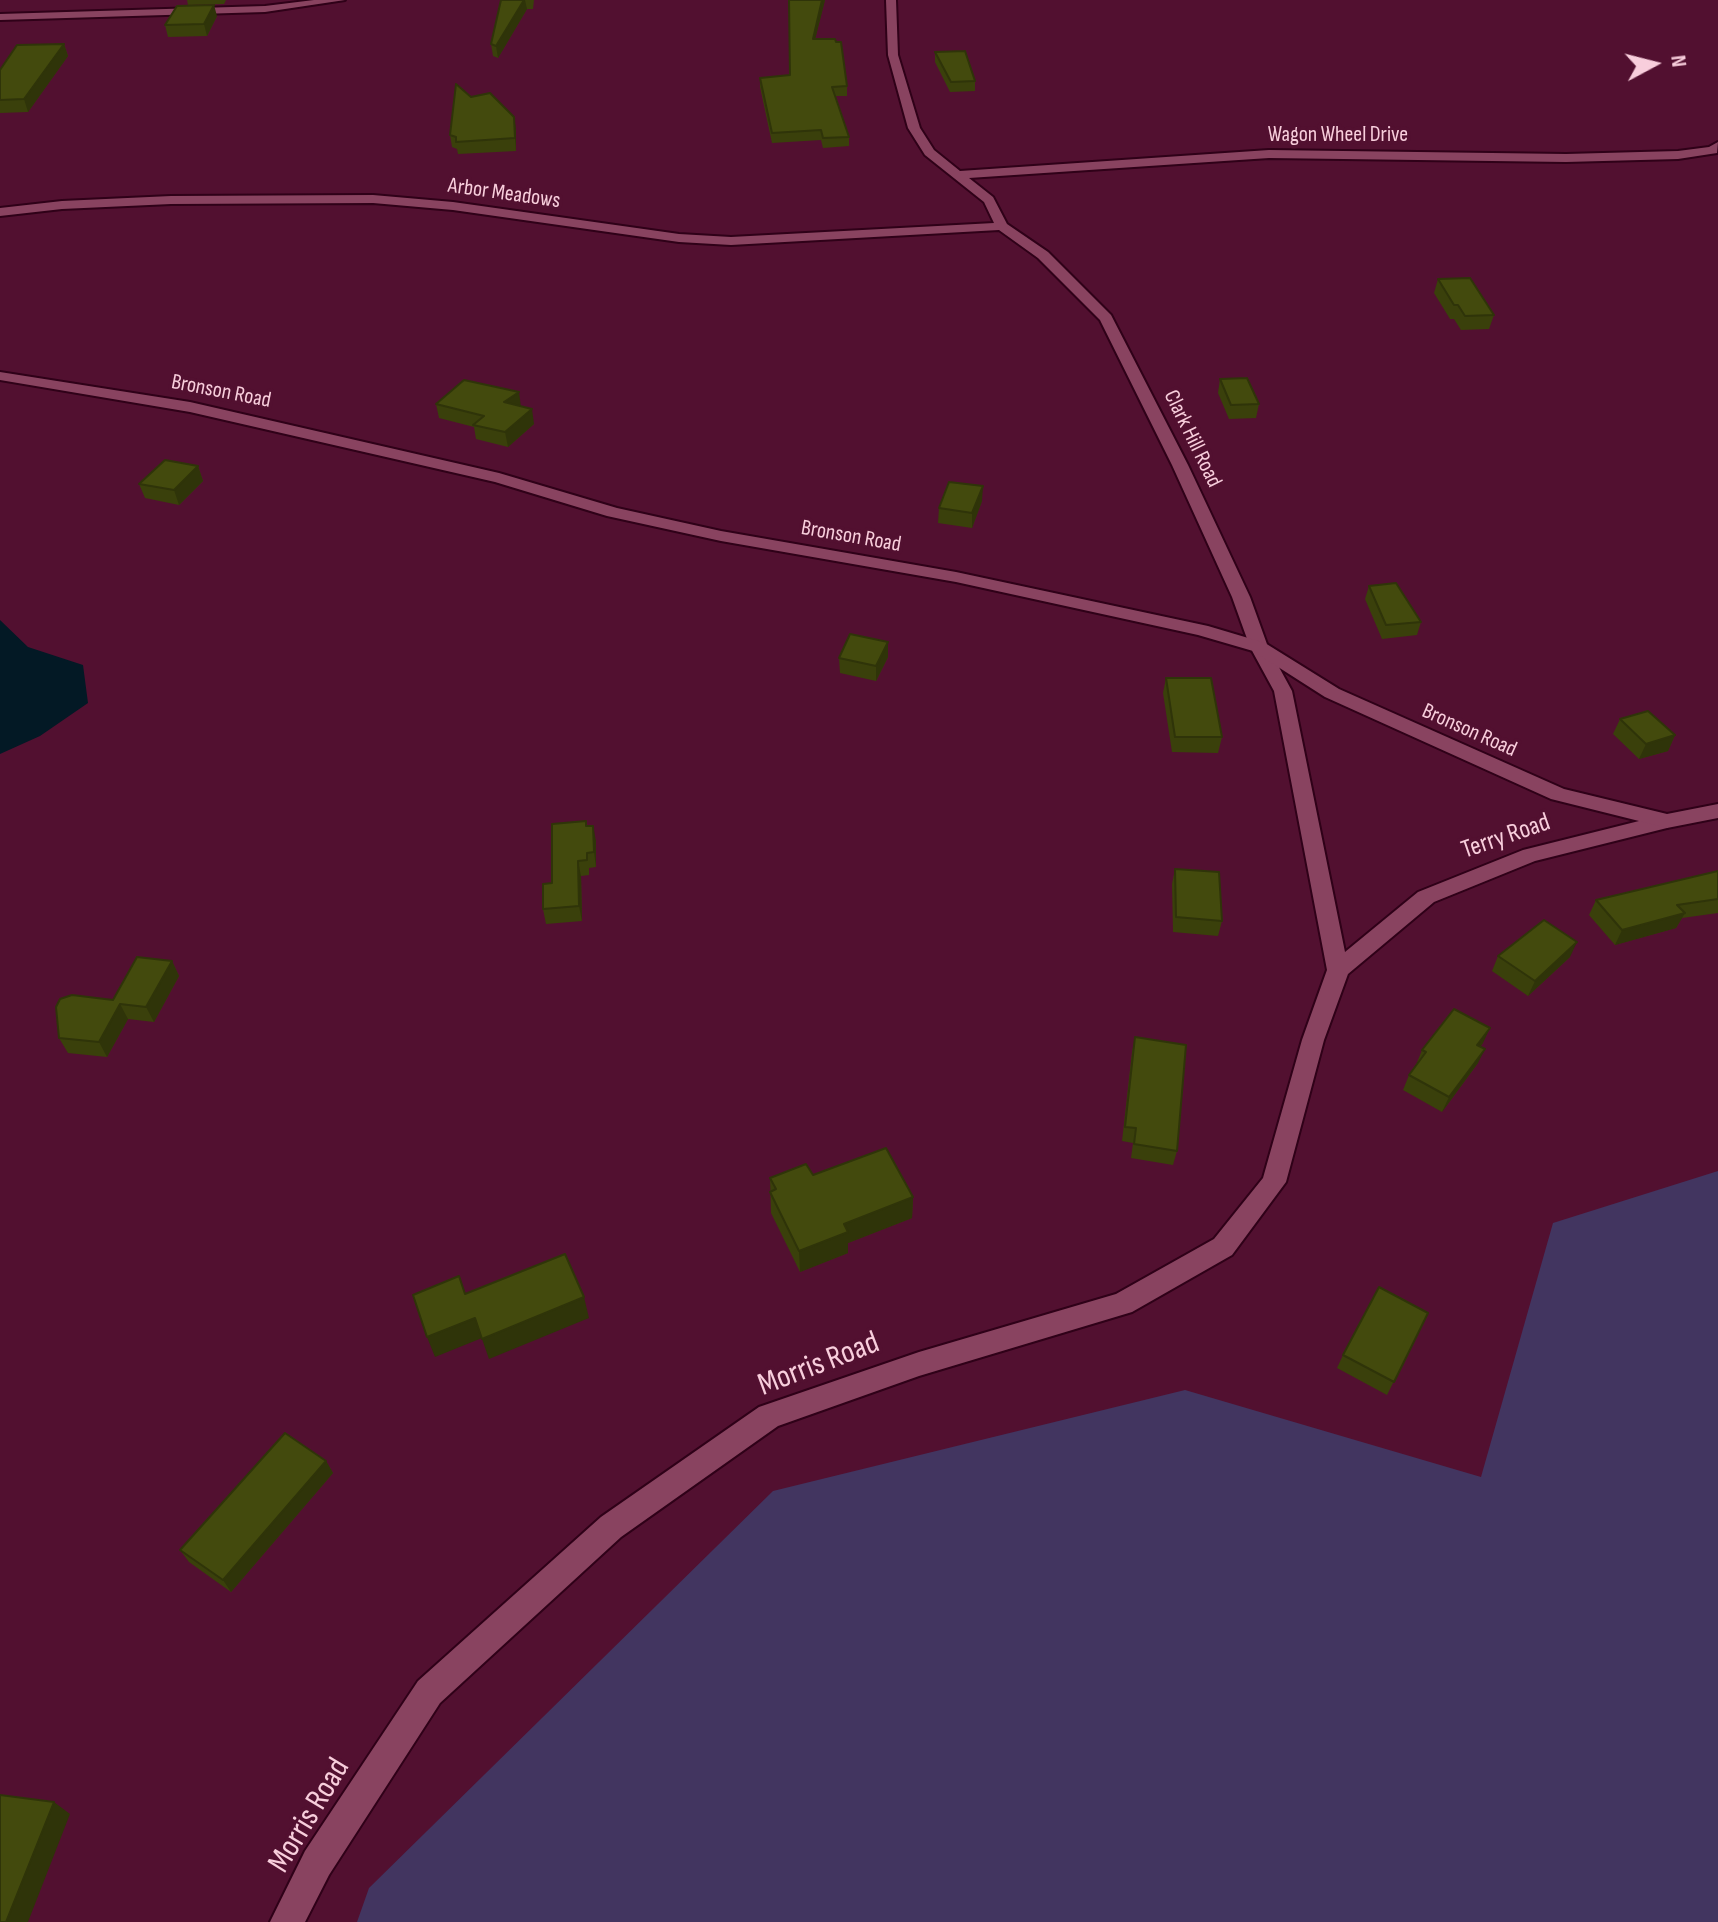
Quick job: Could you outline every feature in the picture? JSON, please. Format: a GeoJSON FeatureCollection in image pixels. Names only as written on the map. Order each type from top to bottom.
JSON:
{"type":"FeatureCollection","features":[{"type":"Feature","properties":{"kind":"street"},"geometry":{"type":"LineString","coordinates":[[0,17],[265,9],[340,0]]}},
{"type":"Feature","properties":{"kind":"street","name":"Clark Hill Road"},"geometry":{"type":"LineString","coordinates":[[891,0],[893,55],[914,128],[929,152],[989,200],[1002,226],[1043,255],[1106,318],[1180,465],[1241,597],[1259,647],[1283,691],[1338,970]]}},
{"type":"Feature","properties":{"kind":"street","name":"Wagon Wheel Drive"},"geometry":{"type":"LineString","coordinates":[[956,175],[1269,154],[1580,158],[1678,155],[1713,150],[1718,146]]}},
{"type":"Feature","properties":{"kind":"street","name":"Arbor Meadows"},"geometry":{"type":"LineString","coordinates":[[0,212],[62,205],[171,200],[385,200],[453,206],[679,238],[731,241],[1002,226]]}},
{"type":"Feature","properties":{"kind":"street","name":"Bronson Road"},"geometry":{"type":"LineString","coordinates":[[0,376],[205,410],[499,478],[613,512],[721,536],[956,577],[1202,630],[1259,647],[1332,693],[1558,794],[1667,821]]}},
{"type":"Feature","properties":{"kind":"street","name":"Terry Road"},"geometry":{"type":"LineString","coordinates":[[1338,970],[1426,897],[1530,855],[1718,811]]}},
{"type":"Feature","properties":{"kind":"street","name":"Morris Road"},"geometry":{"type":"LineString","coordinates":[[287,1922],[317,1863],[429,1692],[611,1527],[769,1416],[919,1364],[1123,1304],[1223,1247],[1274,1182],[1313,1040],[1338,970]]}},
{"type":"Feature","properties":{"kind":"shaded area"},"geometry":{"type":"Polygon","coordinates":[[[1718,1171],[1718,1922],[357,1922],[369,1888],[773,1491],[1185,1390],[1481,1477],[1553,1223],[1718,1171]]]}},
{"type":"Feature","properties":{"kind":"water"},"geometry":{"type":"Polygon","coordinates":[[[0,620],[28,647],[83,665],[88,703],[40,736],[0,754],[0,620]]]}},
{"type":"Feature","properties":{"kind":"building"},"geometry":{"type":"Polygon","coordinates":[[[501,0],[524,0],[496,46],[491,44],[501,0]]]}},
{"type":"Feature","properties":{"kind":"building"},"geometry":{"type":"Polygon","coordinates":[[[789,0],[822,0],[813,39],[841,42],[847,86],[832,87],[849,137],[823,138],[821,130],[772,133],[760,78],[790,75],[789,0]]]}},
{"type":"Feature","properties":{"kind":"building"},"geometry":{"type":"Polygon","coordinates":[[[214,5],[204,24],[165,25],[177,6],[214,5]]]}},
{"type":"Feature","properties":{"kind":"building"},"geometry":{"type":"Polygon","coordinates":[[[64,44],[24,99],[0,100],[0,70],[17,45],[64,44]]]}},
{"type":"Feature","properties":{"kind":"building"},"geometry":{"type":"Polygon","coordinates":[[[965,51],[975,81],[951,82],[935,52],[965,51]]]}},
{"type":"Feature","properties":{"kind":"building"},"geometry":{"type":"Polygon","coordinates":[[[456,84],[471,97],[490,93],[514,117],[515,138],[456,142],[456,137],[450,135],[456,84]]]}},
{"type":"Feature","properties":{"kind":"building"},"geometry":{"type":"Polygon","coordinates":[[[1470,278],[1494,315],[1465,316],[1458,305],[1454,305],[1438,279],[1470,278]]]}},
{"type":"Feature","properties":{"kind":"building"},"geometry":{"type":"Polygon","coordinates":[[[1247,378],[1259,404],[1231,405],[1220,379],[1247,378]]]}},
{"type":"Feature","properties":{"kind":"building"},"geometry":{"type":"Polygon","coordinates":[[[464,380],[519,392],[504,402],[532,409],[505,432],[473,425],[484,416],[436,404],[464,380]]]}},
{"type":"Feature","properties":{"kind":"building"},"geometry":{"type":"Polygon","coordinates":[[[165,460],[198,466],[174,490],[139,484],[165,460]]]}},
{"type":"Feature","properties":{"kind":"building"},"geometry":{"type":"Polygon","coordinates":[[[949,482],[983,486],[972,513],[939,508],[949,482]]]}},
{"type":"Feature","properties":{"kind":"building"},"geometry":{"type":"Polygon","coordinates":[[[1396,583],[1421,622],[1386,625],[1369,586],[1396,583]]]}},
{"type":"Feature","properties":{"kind":"building"},"geometry":{"type":"Polygon","coordinates":[[[850,634],[888,642],[876,666],[839,658],[850,634]]]}},
{"type":"Feature","properties":{"kind":"building"},"geometry":{"type":"Polygon","coordinates":[[[1166,678],[1211,678],[1222,737],[1175,737],[1166,678]]]}},
{"type":"Feature","properties":{"kind":"building"},"geometry":{"type":"Polygon","coordinates":[[[1648,711],[1675,735],[1646,744],[1620,719],[1648,711]]]}},
{"type":"Feature","properties":{"kind":"building"},"geometry":{"type":"Polygon","coordinates":[[[586,821],[586,826],[593,826],[594,852],[587,853],[587,860],[578,861],[579,906],[543,909],[543,884],[552,883],[552,824],[586,821]]]}},
{"type":"Feature","properties":{"kind":"building"},"geometry":{"type":"Polygon","coordinates":[[[1175,869],[1219,872],[1222,921],[1176,917],[1175,869]]]}},
{"type":"Feature","properties":{"kind":"building"},"geometry":{"type":"Polygon","coordinates":[[[1718,871],[1718,899],[1677,905],[1685,913],[1622,930],[1596,900],[1718,871]]]}},
{"type":"Feature","properties":{"kind":"building"},"geometry":{"type":"Polygon","coordinates":[[[1544,920],[1577,942],[1535,981],[1498,956],[1544,920]]]}},
{"type":"Feature","properties":{"kind":"building"},"geometry":{"type":"Polygon","coordinates":[[[137,957],[172,961],[146,1007],[120,1004],[99,1042],[59,1038],[56,1007],[60,999],[72,995],[113,1000],[137,957]]]}},
{"type":"Feature","properties":{"kind":"building"},"geometry":{"type":"Polygon","coordinates":[[[1454,1009],[1490,1028],[1477,1045],[1485,1049],[1449,1097],[1409,1075],[1426,1052],[1422,1050],[1454,1009]]]}},
{"type":"Feature","properties":{"kind":"building"},"geometry":{"type":"Polygon","coordinates":[[[1135,1037],[1186,1045],[1177,1151],[1134,1144],[1136,1128],[1125,1127],[1135,1037]]]}},
{"type":"Feature","properties":{"kind":"building"},"geometry":{"type":"Polygon","coordinates":[[[886,1148],[913,1197],[844,1224],[848,1232],[799,1251],[770,1192],[776,1189],[770,1178],[806,1164],[813,1175],[886,1148]]]}},
{"type":"Feature","properties":{"kind":"building"},"geometry":{"type":"Polygon","coordinates":[[[565,1254],[584,1297],[482,1339],[475,1318],[427,1337],[413,1295],[459,1276],[465,1294],[565,1254]]]}},
{"type":"Feature","properties":{"kind":"building"},"geometry":{"type":"Polygon","coordinates":[[[1379,1287],[1428,1313],[1394,1382],[1343,1355],[1379,1287]]]}},
{"type":"Feature","properties":{"kind":"building"},"geometry":{"type":"Polygon","coordinates":[[[285,1433],[326,1461],[223,1580],[180,1550],[285,1433]]]}},
{"type":"Feature","properties":{"kind":"building"},"geometry":{"type":"Polygon","coordinates":[[[0,1795],[54,1802],[6,1922],[0,1922],[0,1795]]]}}]}
